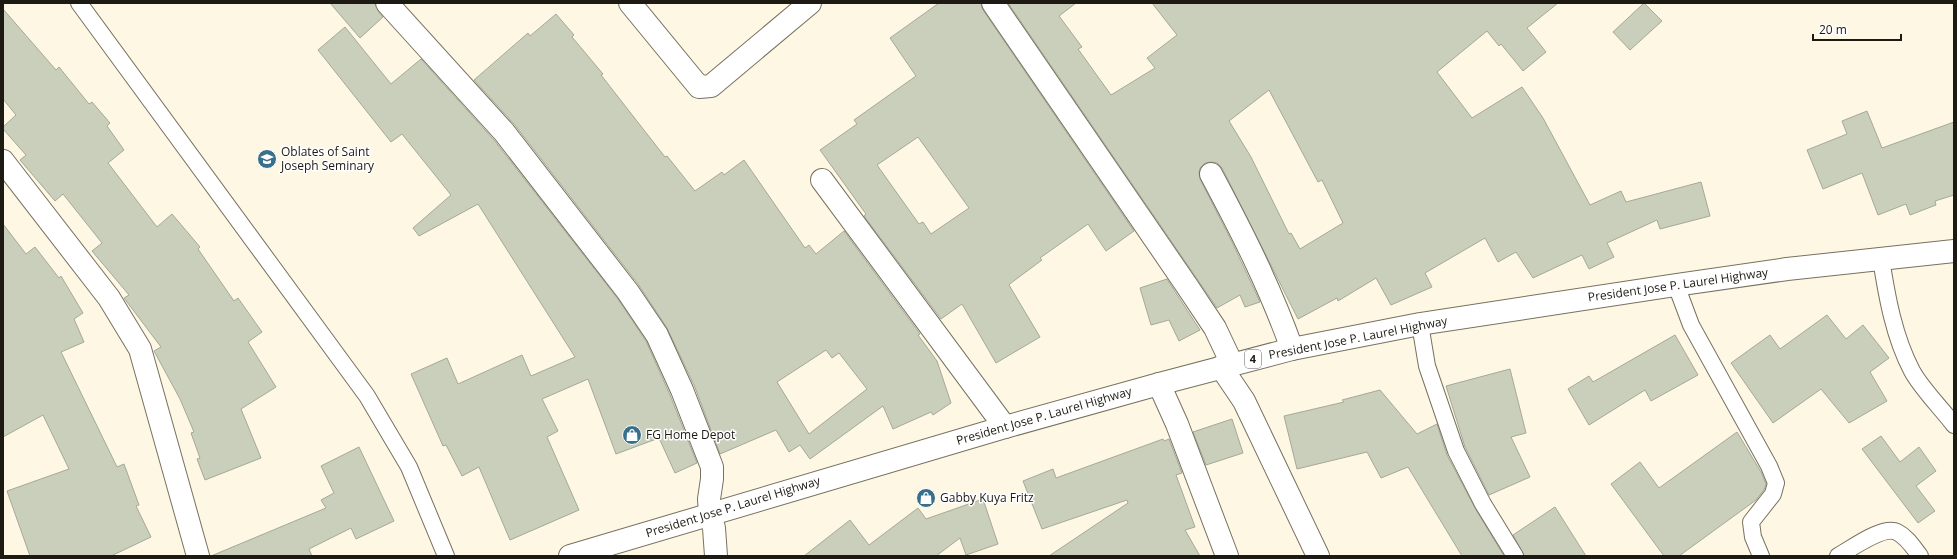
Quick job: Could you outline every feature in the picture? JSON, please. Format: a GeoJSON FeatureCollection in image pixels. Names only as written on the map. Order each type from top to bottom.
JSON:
{"type":"FeatureCollection","features":[{"type":"Feature","properties":{"kind":"street"},"geometry":{"type":"LineString","coordinates":[[387,3],[504,132],[628,292],[657,335],[682,390],[712,467],[709,499],[710,514],[714,528],[716,556]]}},
{"type":"Feature","properties":{"kind":"street"},"geometry":{"type":"LineString","coordinates":[[630,3],[699,87],[711,86],[810,3]]}},
{"type":"Feature","properties":{"kind":"street"},"geometry":{"type":"LineString","coordinates":[[992,3],[1215,328],[1227,366],[1318,556]]}},
{"type":"Feature","properties":{"kind":"street"},"geometry":{"type":"LineString","coordinates":[[3,160],[109,298],[140,349],[198,556]]}},
{"type":"Feature","properties":{"kind":"street"},"geometry":{"type":"LineString","coordinates":[[1211,174],[1247,240],[1281,319],[1292,350]]}},
{"type":"Feature","properties":{"kind":"street"},"geometry":{"type":"LineString","coordinates":[[822,180],[1005,427]]}},
{"type":"Feature","properties":{"kind":"street","name":"President Jose P. Laurel Highway"},"geometry":{"type":"LineString","coordinates":[[570,556],[1005,427],[1159,384],[1292,350],[1420,324],[1676,285],[1954,251]]}},
{"type":"Feature","properties":{"kind":"street"},"geometry":{"type":"LineString","coordinates":[[1159,384],[1178,424],[1227,556]]}},
{"type":"Feature","properties":{"kind":"lane"},"geometry":{"type":"LineString","coordinates":[[80,3],[367,396],[409,467],[446,556]]}},
{"type":"Feature","properties":{"kind":"lane"},"geometry":{"type":"LineString","coordinates":[[1881,259],[1888,303],[1912,372],[1954,425]]}},
{"type":"Feature","properties":{"kind":"lane"},"geometry":{"type":"LineString","coordinates":[[1676,285],[1691,325],[1769,466],[1776,483],[1773,494],[1751,522],[1753,536],[1761,556]]}},
{"type":"Feature","properties":{"kind":"lane"},"geometry":{"type":"LineString","coordinates":[[1420,324],[1427,366],[1456,451],[1483,504],[1515,556]]}},
{"type":"Feature","properties":{"kind":"lane"},"geometry":{"type":"LineString","coordinates":[[1838,556],[1882,531],[1895,531],[1906,538],[1920,556]]}},
{"type":"Feature","properties":{"kind":"building"},"geometry":{"type":"Polygon","coordinates":[[[330,3],[375,3],[378,11],[383,17],[360,38],[330,3]]]}},
{"type":"Feature","properties":{"kind":"building"},"geometry":{"type":"Polygon","coordinates":[[[939,3],[981,3],[983,10],[1134,231],[1106,251],[1088,224],[1040,258],[1042,260],[1011,283],[1009,285],[1040,337],[996,363],[962,304],[941,319],[864,216],[866,214],[820,150],[857,124],[854,120],[916,76],[890,38],[939,3]],[[918,137],[877,165],[919,224],[923,222],[931,234],[969,208],[918,137]]]}},
{"type":"Feature","properties":{"kind":"building"},"geometry":{"type":"Polygon","coordinates":[[[1008,3],[1076,3],[1059,16],[1082,47],[1078,49],[1111,95],[1155,68],[1147,58],[1177,35],[1152,3],[1558,3],[1527,28],[1546,52],[1523,71],[1501,44],[1499,46],[1487,31],[1437,72],[1472,118],[1522,87],[1543,118],[1590,205],[1621,191],[1626,202],[1701,182],[1710,216],[1660,229],[1657,220],[1607,243],[1614,257],[1589,269],[1582,255],[1533,278],[1516,252],[1498,262],[1485,238],[1425,273],[1432,287],[1391,305],[1376,278],[1338,301],[1337,298],[1298,319],[1222,168],[1217,163],[1205,163],[1200,168],[1200,179],[1260,302],[1245,307],[1240,295],[1217,308],[1008,3]],[[1269,90],[1229,121],[1251,157],[1289,234],[1291,233],[1300,249],[1343,223],[1322,180],[1318,182],[1269,90]]]}},
{"type":"Feature","properties":{"kind":"building"},"geometry":{"type":"Polygon","coordinates":[[[1644,3],[1662,21],[1630,50],[1613,32],[1644,3]]]}},
{"type":"Feature","properties":{"kind":"building"},"geometry":{"type":"Polygon","coordinates":[[[3,9],[56,70],[59,67],[89,104],[92,102],[110,123],[107,126],[124,150],[108,163],[157,227],[172,214],[200,247],[198,249],[234,301],[238,298],[262,332],[248,342],[276,387],[241,409],[261,458],[205,480],[197,459],[200,458],[191,433],[194,432],[180,399],[154,351],[161,347],[124,298],[129,295],[92,251],[102,243],[63,194],[55,201],[20,160],[26,155],[3,129],[3,127],[16,115],[3,99],[3,9]]]}},
{"type":"Feature","properties":{"kind":"building"},"geometry":{"type":"Polygon","coordinates":[[[556,14],[574,35],[572,37],[603,74],[601,75],[665,157],[667,156],[695,191],[722,172],[724,175],[744,160],[805,248],[809,245],[816,254],[844,231],[920,334],[918,335],[937,361],[951,403],[933,415],[931,412],[893,429],[883,406],[810,459],[800,445],[789,452],[776,430],[720,454],[694,385],[667,328],[638,284],[514,124],[474,80],[528,33],[530,36],[556,14]],[[826,350],[777,382],[809,434],[867,389],[839,353],[832,358],[826,350]]]}},
{"type":"Feature","properties":{"kind":"building"},"geometry":{"type":"Polygon","coordinates":[[[345,27],[391,84],[421,59],[494,140],[618,299],[646,341],[670,395],[697,463],[675,473],[659,438],[616,454],[588,379],[542,399],[558,431],[547,437],[579,510],[510,540],[479,467],[462,476],[446,445],[443,446],[411,374],[447,358],[458,384],[522,355],[531,376],[575,357],[478,204],[419,236],[413,228],[451,195],[402,134],[391,142],[318,50],[345,27]]]}},
{"type":"Feature","properties":{"kind":"building"},"geometry":{"type":"Polygon","coordinates":[[[1867,111],[1882,148],[1954,122],[1954,195],[1935,201],[1936,205],[1910,215],[1906,204],[1878,215],[1862,173],[1823,189],[1807,150],[1847,134],[1842,121],[1867,111]]]}},
{"type":"Feature","properties":{"kind":"building"},"geometry":{"type":"Polygon","coordinates":[[[3,224],[26,254],[35,247],[59,278],[61,276],[83,313],[74,319],[84,342],[61,352],[117,467],[124,464],[139,505],[136,506],[151,537],[111,556],[30,556],[7,491],[69,469],[43,415],[3,437],[3,224]]]}},
{"type":"Feature","properties":{"kind":"building"},"geometry":{"type":"Polygon","coordinates":[[[1167,279],[1200,330],[1179,341],[1169,320],[1151,325],[1140,288],[1167,279]]]}},
{"type":"Feature","properties":{"kind":"building"},"geometry":{"type":"Polygon","coordinates":[[[1827,315],[1846,339],[1863,325],[1889,358],[1870,372],[1887,401],[1849,423],[1821,389],[1773,423],[1731,363],[1770,335],[1780,349],[1827,315]]]}},
{"type":"Feature","properties":{"kind":"building"},"geometry":{"type":"Polygon","coordinates":[[[1675,335],[1698,375],[1651,401],[1645,390],[1589,425],[1568,389],[1589,376],[1593,382],[1675,335]]]}},
{"type":"Feature","properties":{"kind":"building"},"geometry":{"type":"Polygon","coordinates":[[[1510,369],[1526,433],[1511,437],[1530,477],[1489,495],[1465,447],[1446,386],[1510,369]]]}},
{"type":"Feature","properties":{"kind":"building"},"geometry":{"type":"Polygon","coordinates":[[[1380,390],[1417,434],[1437,424],[1447,455],[1475,508],[1504,556],[1462,556],[1408,467],[1381,478],[1367,452],[1297,469],[1284,416],[1344,402],[1342,400],[1380,390]]]}},
{"type":"Feature","properties":{"kind":"building"},"geometry":{"type":"Polygon","coordinates":[[[1232,419],[1243,453],[1206,465],[1193,432],[1232,419]]]}},
{"type":"Feature","properties":{"kind":"building"},"geometry":{"type":"Polygon","coordinates":[[[1737,432],[1761,472],[1766,484],[1764,490],[1756,500],[1679,556],[1664,556],[1611,484],[1640,462],[1659,488],[1737,432]]]}},
{"type":"Feature","properties":{"kind":"building"},"geometry":{"type":"Polygon","coordinates":[[[1881,436],[1900,462],[1919,447],[1936,471],[1916,486],[1935,511],[1918,523],[1862,449],[1881,436]]]}},
{"type":"Feature","properties":{"kind":"building"},"geometry":{"type":"Polygon","coordinates":[[[1163,439],[1164,441],[1169,439],[1182,473],[1176,475],[1195,527],[1185,530],[1200,556],[1049,556],[1128,503],[1127,500],[1042,529],[1023,481],[1053,469],[1056,478],[1163,439]]]}},
{"type":"Feature","properties":{"kind":"building"},"geometry":{"type":"Polygon","coordinates":[[[359,447],[394,521],[356,539],[351,528],[309,549],[312,556],[211,556],[326,508],[321,500],[334,493],[321,466],[359,447]]]}},
{"type":"Feature","properties":{"kind":"building"},"geometry":{"type":"Polygon","coordinates":[[[983,499],[998,544],[966,555],[960,538],[936,556],[804,556],[850,520],[869,545],[918,508],[926,519],[983,499]]]}},
{"type":"Feature","properties":{"kind":"building"},"geometry":{"type":"Polygon","coordinates":[[[1555,507],[1586,556],[1524,556],[1513,535],[1555,507]]]}},
{"type":"Feature","properties":{"kind":"place","name":"Oblates of Saint Joseph Seminary"},"geometry":{"type":"Point","coordinates":[267,159]}},
{"type":"Feature","properties":{"kind":"place","name":"FG Home Depot"},"geometry":{"type":"Point","coordinates":[632,435]}},
{"type":"Feature","properties":{"kind":"place","name":"Gabby Kuya Fritz"},"geometry":{"type":"Point","coordinates":[926,498]}}]}
